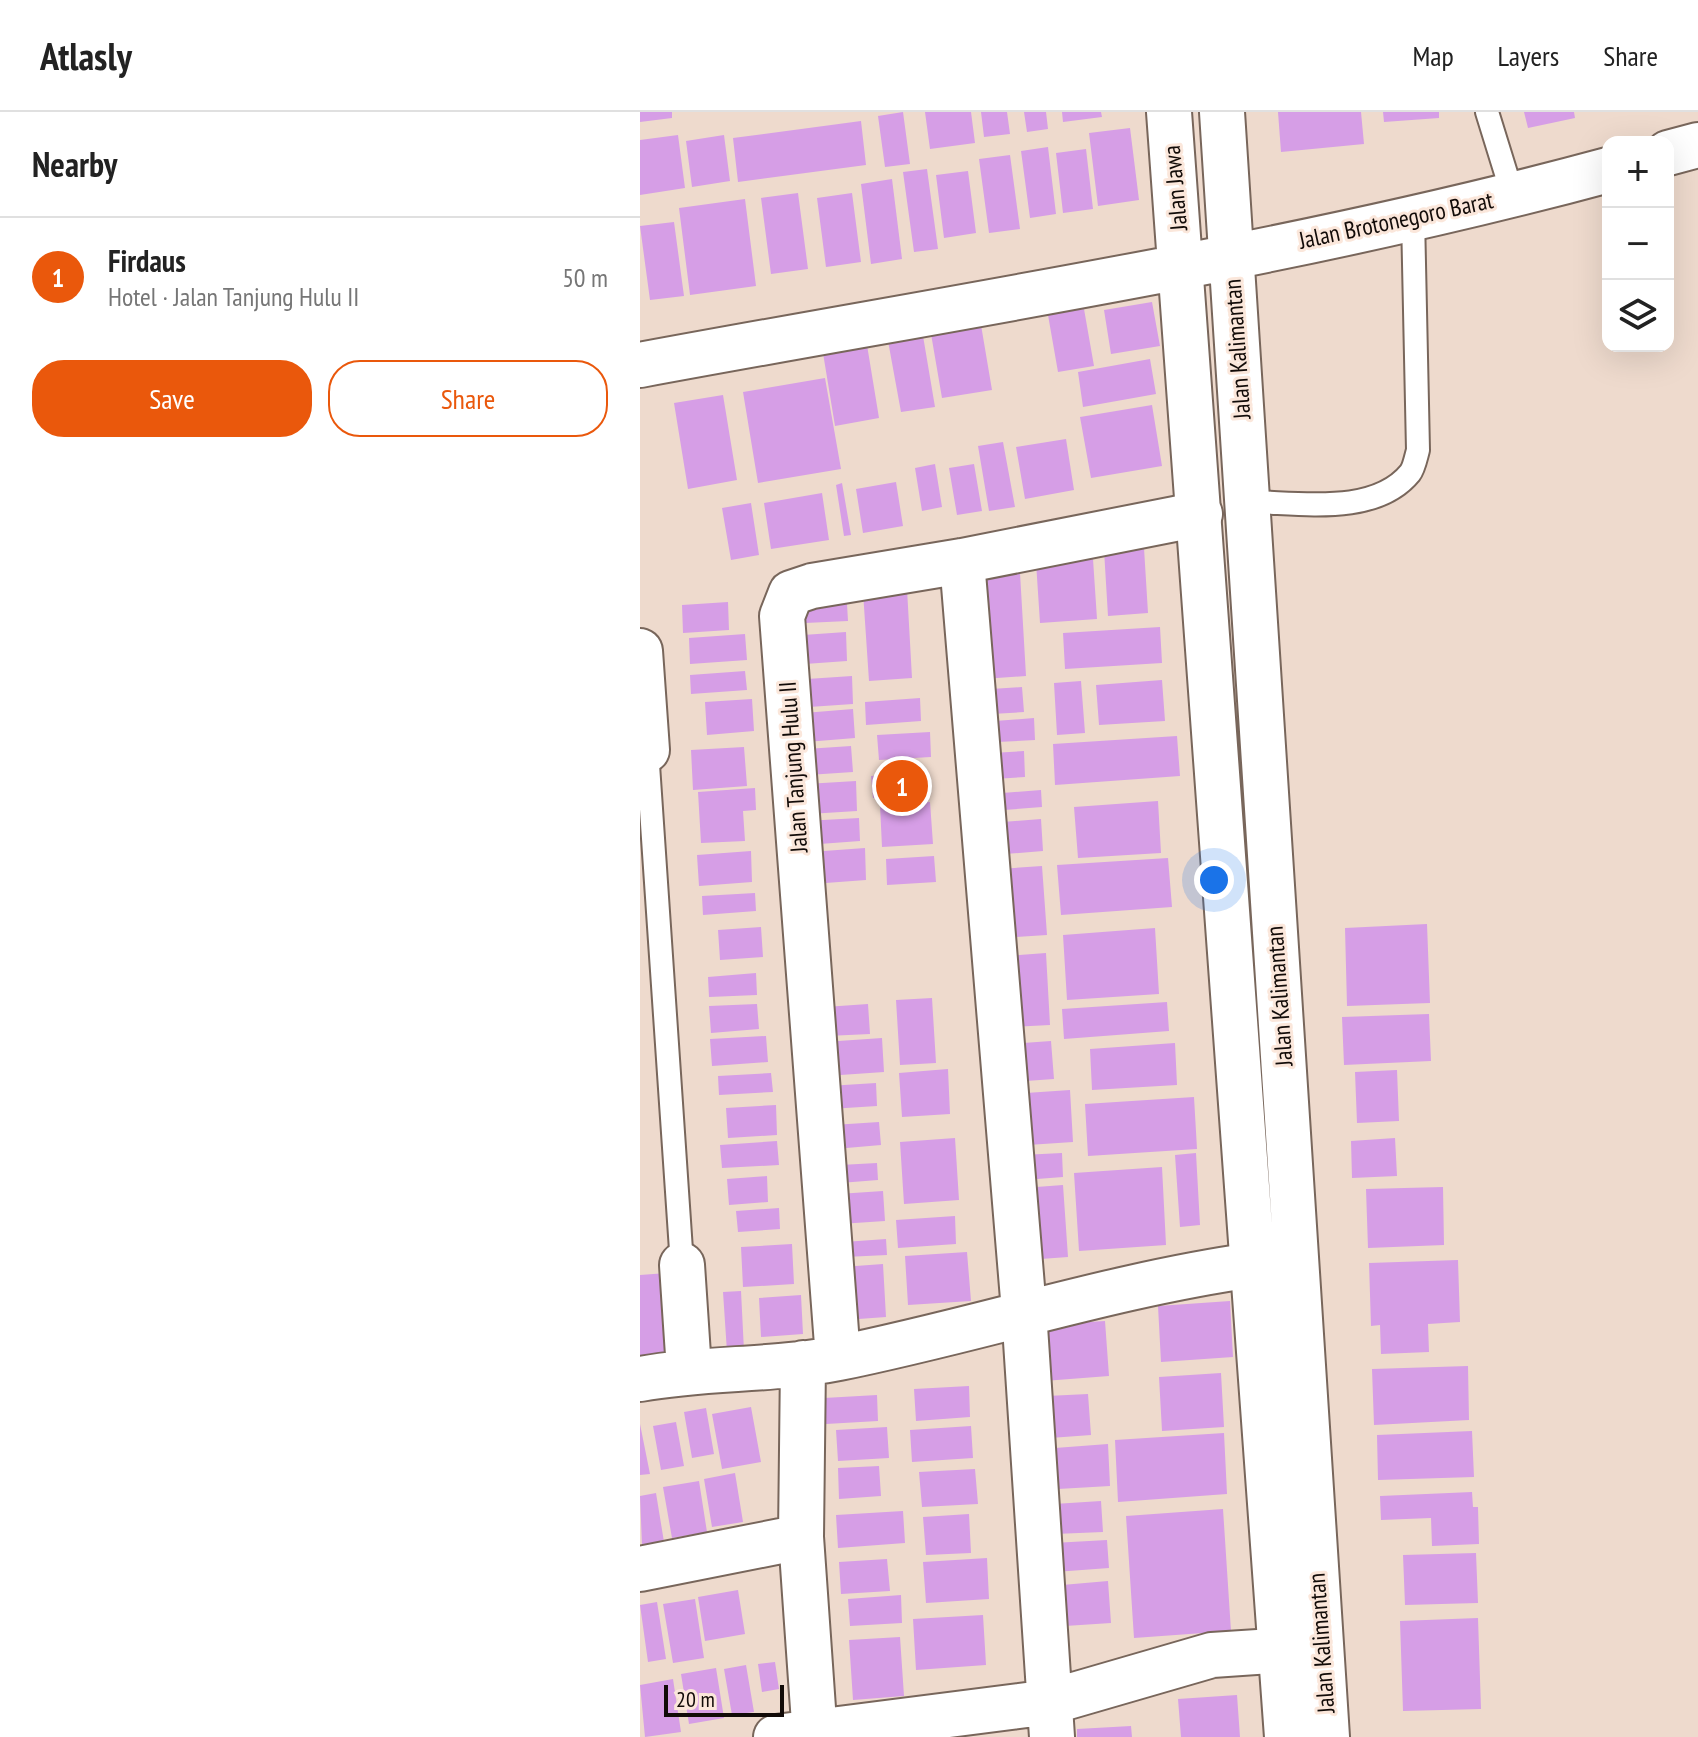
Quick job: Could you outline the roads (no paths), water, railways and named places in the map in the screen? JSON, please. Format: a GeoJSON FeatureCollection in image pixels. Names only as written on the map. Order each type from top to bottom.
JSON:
{"type":"FeatureCollection","features":[{"type":"Feature","properties":{"kind":"main road","name":"Jalan Jawa"},"geometry":{"type":"LineString","coordinates":[[1169,112],[1182,264]]}},
{"type":"Feature","properties":{"kind":"main road"},"geometry":{"type":"LineString","coordinates":[[1222,112],[1231,255]]}},
{"type":"Feature","properties":{"kind":"main road"},"geometry":{"type":"LineString","coordinates":[[1674,151],[1698,145]]}},
{"type":"Feature","properties":{"kind":"main road","name":"Jalan Brotonegoro Barat"},"geometry":{"type":"LineString","coordinates":[[640,365],[1231,255],[1513,196],[1602,172]]}},
{"type":"Feature","properties":{"kind":"main road","name":"Jalan Kalimantan"},"geometry":{"type":"LineString","coordinates":[[1231,255],[1276,961],[1300,1648],[1287,1737]]}},
{"type":"Feature","properties":{"kind":"main road","name":"Jalan Kalimantan"},"geometry":{"type":"LineString","coordinates":[[1182,264],[1253,1265],[1300,1648],[1327,1737]]}},
{"type":"Feature","properties":{"kind":"main road","name":"Jalan Tanjung Hulu II"},"geometry":{"type":"LineString","coordinates":[[820,1361],[782,616],[791,593],[812,586],[962,561],[1200,514]]}},
{"type":"Feature","properties":{"kind":"main road"},"geometry":{"type":"LineString","coordinates":[[962,561],[1024,1311],[1051,1719]]}},
{"type":"Feature","properties":{"kind":"main road"},"geometry":{"type":"LineString","coordinates":[[640,651],[647,750]]}},
{"type":"Feature","properties":{"kind":"main road"},"geometry":{"type":"LineString","coordinates":[[1232,964],[1276,961]]}},
{"type":"Feature","properties":{"kind":"main road"},"geometry":{"type":"LineString","coordinates":[[682,1265],[689,1370]]}},
{"type":"Feature","properties":{"kind":"main road"},"geometry":{"type":"LineString","coordinates":[[640,1379],[689,1370],[820,1361],[1024,1311],[1196,1273],[1253,1265]]}},
{"type":"Feature","properties":{"kind":"main road"},"geometry":{"type":"LineString","coordinates":[[820,1361],[801,1537],[802,1735],[1051,1719],[1212,1655],[1300,1648]]}},
{"type":"Feature","properties":{"kind":"main road"},"geometry":{"type":"LineString","coordinates":[[640,1569],[801,1537]]}},
{"type":"Feature","properties":{"kind":"lane"},"geometry":{"type":"LineString","coordinates":[[1487,112],[1513,196]]}},
{"type":"Feature","properties":{"kind":"lane"},"geometry":{"type":"LineString","coordinates":[[1247,502],[1360,502],[1392,488],[1411,472],[1418,450],[1413,217]]}},
{"type":"Feature","properties":{"kind":"lane"},"geometry":{"type":"LineString","coordinates":[[647,750],[682,1265]]}},
{"type":"Feature","properties":{"kind":"place","name":"Firdaus"},"geometry":{"type":"Point","coordinates":[902,786]}}]}
